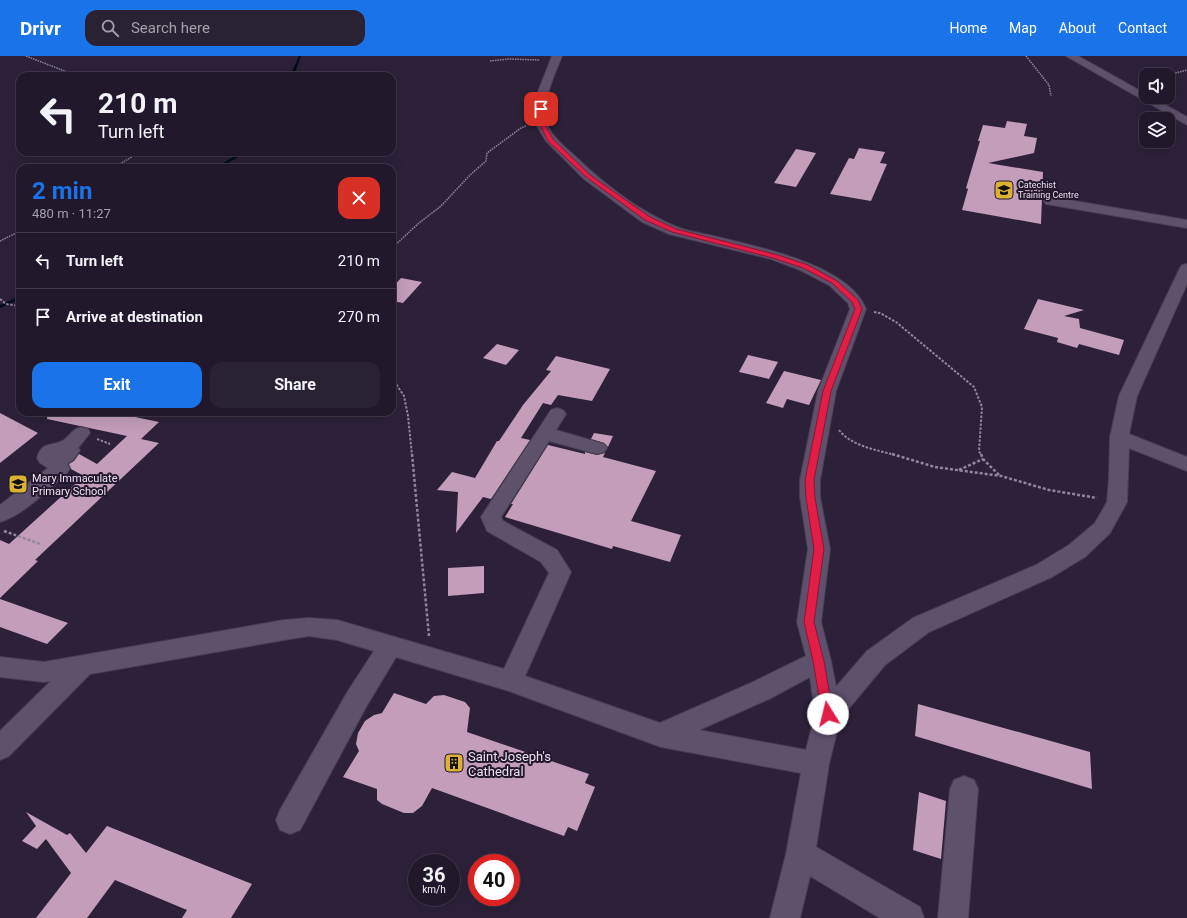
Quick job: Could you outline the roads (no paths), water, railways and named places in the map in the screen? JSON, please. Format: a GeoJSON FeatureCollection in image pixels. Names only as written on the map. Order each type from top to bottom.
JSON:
{"type":"FeatureCollection","features":[{"type":"Feature","properties":{"kind":"street"},"geometry":{"type":"LineString","coordinates":[[1071,56],[1187,122]]}},
{"type":"Feature","properties":{"kind":"street"},"geometry":{"type":"LineString","coordinates":[[555,59],[541,96],[540,121],[550,139],[588,176],[647,219],[674,231],[776,256],[805,267],[834,282],[856,301],[858,309],[827,391],[810,480],[810,498],[819,549],[809,622],[819,661],[828,714],[816,764],[800,854],[785,918]]}},
{"type":"Feature","properties":{"kind":"street"},"geometry":{"type":"LineString","coordinates":[[1050,201],[1187,224]]}},
{"type":"Feature","properties":{"kind":"street"},"geometry":{"type":"LineString","coordinates":[[828,714],[876,658],[921,625],[1044,571],[1077,551],[1103,528],[1117,502],[1120,479],[1119,437],[1128,396],[1187,268]]}},
{"type":"Feature","properties":{"kind":"street"},"geometry":{"type":"LineString","coordinates":[[510,680],[560,572],[549,556],[494,526],[491,517],[557,414]]}},
{"type":"Feature","properties":{"kind":"street"},"geometry":{"type":"LineString","coordinates":[[0,516],[17,504],[60,468],[51,460],[64,458],[69,454],[70,450],[68,447],[81,433]]}},
{"type":"Feature","properties":{"kind":"street"},"geometry":{"type":"LineString","coordinates":[[544,433],[597,448]]}},
{"type":"Feature","properties":{"kind":"street"},"geometry":{"type":"LineString","coordinates":[[1119,437],[1187,464]]}},
{"type":"Feature","properties":{"kind":"street"},"geometry":{"type":"LineString","coordinates":[[0,667],[44,672],[250,635],[308,627],[337,630],[510,680],[661,735],[816,764]]}},
{"type":"Feature","properties":{"kind":"street"},"geometry":{"type":"LineString","coordinates":[[290,820],[357,699],[390,646]]}},
{"type":"Feature","properties":{"kind":"street"},"geometry":{"type":"LineString","coordinates":[[661,735],[760,691],[819,661]]}},
{"type":"Feature","properties":{"kind":"street"},"geometry":{"type":"LineString","coordinates":[[0,748],[82,666]]}},
{"type":"Feature","properties":{"kind":"street"},"geometry":{"type":"LineString","coordinates":[[953,918],[964,789]]}},
{"type":"Feature","properties":{"kind":"street"},"geometry":{"type":"LineString","coordinates":[[800,854],[909,918]]}},
{"type":"Feature","properties":{"kind":"waterway"},"geometry":{"type":"LineString","coordinates":[[294,72],[300,56]]}},
{"type":"Feature","properties":{"kind":"waterway"},"geometry":{"type":"LineString","coordinates":[[223,164],[238,156]]}},
{"type":"Feature","properties":{"kind":"waterway"},"geometry":{"type":"LineString","coordinates":[[0,307],[16,299]]}},
{"type":"Feature","properties":{"kind":"place","name":"Catechist Training Centre"},"geometry":{"type":"Point","coordinates":[1004,190]}},
{"type":"Feature","properties":{"kind":"place","name":"Mary Immaculate Primary School"},"geometry":{"type":"Point","coordinates":[18,484]}},
{"type":"Feature","properties":{"kind":"place","name":"Saint Joseph's Cathedral"},"geometry":{"type":"Point","coordinates":[454,763]}}]}
